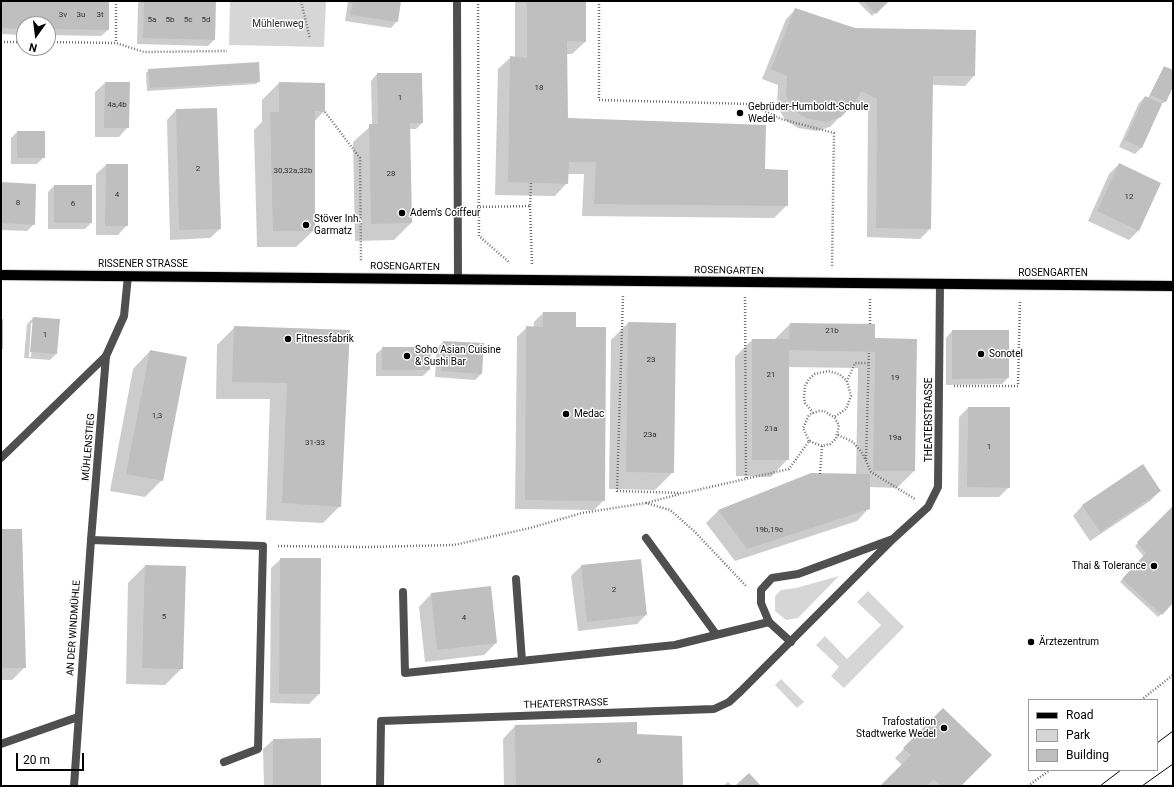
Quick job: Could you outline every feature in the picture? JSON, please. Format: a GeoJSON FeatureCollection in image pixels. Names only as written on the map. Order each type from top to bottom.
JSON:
{"type":"FeatureCollection","features":[{"type":"Feature","properties":{"kind":"main road","name":"RISSENER STRASSE"},"geometry":{"type":"LineString","coordinates":[[1,275],[284,276]]}},
{"type":"Feature","properties":{"kind":"main road","name":"ROSENGARTEN"},"geometry":{"type":"LineString","coordinates":[[284,276],[532,281],[1173,286]]}},
{"type":"Feature","properties":{"kind":"street"},"geometry":{"type":"LineString","coordinates":[[456,1],[458,280]]}},
{"type":"Feature","properties":{"kind":"street","name":"MÜHLENSTIEG"},"geometry":{"type":"LineString","coordinates":[[90,540],[106,356],[124,316],[128,276]]}},
{"type":"Feature","properties":{"kind":"street","name":"THEATERSTRASSE"},"geometry":{"type":"LineString","coordinates":[[380,786],[381,721],[714,709],[729,702],[928,506],[938,487],[940,284]]}},
{"type":"Feature","properties":{"kind":"street","name":"MÜHLENSTIEG"},"geometry":{"type":"LineString","coordinates":[[1,458],[106,356]]}},
{"type":"Feature","properties":{"kind":"street"},"geometry":{"type":"LineString","coordinates":[[646,538],[716,634]]}},
{"type":"Feature","properties":{"kind":"street","name":"THEATERSTRASSE"},"geometry":{"type":"LineString","coordinates":[[761,602],[761,590],[772,578],[798,574],[893,539]]}},
{"type":"Feature","properties":{"kind":"street"},"geometry":{"type":"LineString","coordinates":[[90,540],[263,546],[258,749],[224,762]]}},
{"type":"Feature","properties":{"kind":"street","name":"AN DER WINDMÜHLE"},"geometry":{"type":"LineString","coordinates":[[74,786],[90,540]]}},
{"type":"Feature","properties":{"kind":"street"},"geometry":{"type":"LineString","coordinates":[[516,578],[522,661]]}},
{"type":"Feature","properties":{"kind":"street"},"geometry":{"type":"LineString","coordinates":[[403,592],[405,673],[675,645],[769,622]]}},
{"type":"Feature","properties":{"kind":"street"},"geometry":{"type":"LineString","coordinates":[[761,602],[769,622],[790,642]]}},
{"type":"Feature","properties":{"kind":"street"},"geometry":{"type":"LineString","coordinates":[[1,744],[78,717]]}},
{"type":"Feature","properties":{"kind":"path"},"geometry":{"type":"LineString","coordinates":[[116,1],[116,43]]}},
{"type":"Feature","properties":{"kind":"path"},"geometry":{"type":"LineString","coordinates":[[301,1],[310,39]]}},
{"type":"Feature","properties":{"kind":"path"},"geometry":{"type":"LineString","coordinates":[[478,1],[477,208],[479,236],[532,281]]}},
{"type":"Feature","properties":{"kind":"path"},"geometry":{"type":"LineString","coordinates":[[599,1],[599,100],[750,104],[781,119],[834,133],[832,284]]}},
{"type":"Feature","properties":{"kind":"path"},"geometry":{"type":"LineString","coordinates":[[1,42],[16,42]]}},
{"type":"Feature","properties":{"kind":"path"},"geometry":{"type":"LineString","coordinates":[[56,42],[116,43],[144,52],[227,51]]}},
{"type":"Feature","properties":{"kind":"path"},"geometry":{"type":"LineString","coordinates":[[325,112],[360,158],[361,278]]}},
{"type":"Feature","properties":{"kind":"path"},"geometry":{"type":"LineString","coordinates":[[531,183],[530,206],[532,281]]}},
{"type":"Feature","properties":{"kind":"path"},"geometry":{"type":"LineString","coordinates":[[477,208],[530,206]]}},
{"type":"Feature","properties":{"kind":"path"},"geometry":{"type":"LineString","coordinates":[[624,282],[617,491],[684,493]]}},
{"type":"Feature","properties":{"kind":"path"},"geometry":{"type":"LineString","coordinates":[[745,283],[746,479]]}},
{"type":"Feature","properties":{"kind":"path"},"geometry":{"type":"LineString","coordinates":[[870,284],[870,324]]}},
{"type":"Feature","properties":{"kind":"path"},"geometry":{"type":"LineString","coordinates":[[939,385],[1018,386],[1020,285]]}},
{"type":"Feature","properties":{"kind":"path"},"geometry":{"type":"LineString","coordinates":[[866,461],[869,352]]}},
{"type":"Feature","properties":{"kind":"path"},"geometry":{"type":"LineString","coordinates":[[847,381],[855,363],[869,363]]}},
{"type":"Feature","properties":{"kind":"path"},"geometry":{"type":"LineString","coordinates":[[813,413],[805,403],[805,386],[809,379],[815,374],[828,371],[839,374],[847,381],[850,388],[849,403],[846,409],[834,417]]}},
{"type":"Feature","properties":{"kind":"path"},"geometry":{"type":"LineString","coordinates":[[824,411],[834,417],[839,425],[838,435],[833,442],[822,446],[809,441],[803,428],[806,419],[813,413],[824,411]]}},
{"type":"Feature","properties":{"kind":"path"},"geometry":{"type":"LineString","coordinates":[[838,435],[853,442],[863,454],[871,472],[928,506]]}},
{"type":"Feature","properties":{"kind":"path"},"geometry":{"type":"LineString","coordinates":[[263,546],[367,547],[454,545],[530,528],[582,513],[646,503],[789,469],[809,441]]}},
{"type":"Feature","properties":{"kind":"path"},"geometry":{"type":"LineString","coordinates":[[820,474],[822,446]]}},
{"type":"Feature","properties":{"kind":"path"},"geometry":{"type":"LineString","coordinates":[[646,503],[670,510],[694,531],[727,564],[761,602]]}},
{"type":"Feature","properties":{"kind":"path"},"geometry":{"type":"LineString","coordinates":[[1142,699],[1173,675]]}},
{"type":"Feature","properties":{"kind":"path"},"geometry":{"type":"LineString","coordinates":[[1028,786],[1049,771]]}},
{"type":"Feature","properties":{"kind":"green space","name":"Mühlenweg"},"geometry":{"type":"Polygon","coordinates":[[[230,1],[326,1],[324,47],[229,45],[230,1]]]}},
{"type":"Feature","properties":{"kind":"green space"},"geometry":{"type":"Polygon","coordinates":[[[839,576],[798,618],[786,620],[775,611],[775,596],[781,590],[796,588],[839,576]]]}},
{"type":"Feature","properties":{"kind":"green space"},"geometry":{"type":"Polygon","coordinates":[[[868,591],[904,627],[844,688],[831,676],[839,667],[816,645],[825,636],[847,659],[881,625],[857,602],[868,591]]]}},
{"type":"Feature","properties":{"kind":"green space"},"geometry":{"type":"Polygon","coordinates":[[[781,679],[804,702],[797,708],[775,685],[781,679]]]}},
{"type":"Feature","properties":{"kind":"building"},"geometry":{"type":"Polygon","coordinates":[[[1,1],[109,1],[109,30],[56,29],[56,16],[16,16],[16,29],[1,28],[1,1]]]}},
{"type":"Feature","properties":{"kind":"building"},"geometry":{"type":"Polygon","coordinates":[[[144,1],[216,1],[215,40],[143,38],[144,1]]]}},
{"type":"Feature","properties":{"kind":"building"},"geometry":{"type":"Polygon","coordinates":[[[353,1],[401,1],[398,22],[350,15],[353,1]]]}},
{"type":"Feature","properties":{"kind":"building"},"geometry":{"type":"Polygon","coordinates":[[[527,1],[586,1],[586,42],[567,41],[568,118],[766,125],[765,169],[788,170],[788,206],[594,204],[596,162],[569,162],[568,184],[508,182],[510,56],[527,58],[527,1]]]}},
{"type":"Feature","properties":{"kind":"building"},"geometry":{"type":"Polygon","coordinates":[[[863,1],[889,1],[876,14],[863,1]]]}},
{"type":"Feature","properties":{"kind":"building"},"geometry":{"type":"Polygon","coordinates":[[[795,8],[855,28],[976,30],[975,76],[933,76],[931,229],[876,228],[877,99],[861,91],[857,100],[841,117],[827,122],[808,119],[794,110],[786,96],[787,76],[771,69],[795,8]]]}},
{"type":"Feature","properties":{"kind":"building"},"geometry":{"type":"Polygon","coordinates":[[[259,62],[260,82],[150,88],[148,69],[259,62]]]}},
{"type":"Feature","properties":{"kind":"building"},"geometry":{"type":"Polygon","coordinates":[[[1164,66],[1173,70],[1173,87],[1166,102],[1150,95],[1164,66]]]}},
{"type":"Feature","properties":{"kind":"building"},"geometry":{"type":"Polygon","coordinates":[[[377,73],[422,73],[423,123],[410,123],[412,223],[371,224],[369,124],[378,124],[377,73]]]}},
{"type":"Feature","properties":{"kind":"building"},"geometry":{"type":"Polygon","coordinates":[[[105,82],[130,82],[129,128],[104,128],[105,82]]]}},
{"type":"Feature","properties":{"kind":"building"},"geometry":{"type":"Polygon","coordinates":[[[279,82],[325,83],[325,112],[315,111],[315,231],[273,231],[270,112],[279,112],[279,82]]]}},
{"type":"Feature","properties":{"kind":"building"},"geometry":{"type":"Polygon","coordinates":[[[1145,96],[1162,104],[1142,148],[1125,140],[1145,96]]]}},
{"type":"Feature","properties":{"kind":"building"},"geometry":{"type":"Polygon","coordinates":[[[217,108],[221,229],[179,230],[176,109],[217,108]]]}},
{"type":"Feature","properties":{"kind":"building"},"geometry":{"type":"Polygon","coordinates":[[[17,131],[45,131],[45,158],[17,158],[17,131]]]}},
{"type":"Feature","properties":{"kind":"building"},"geometry":{"type":"Polygon","coordinates":[[[1119,163],[1161,183],[1139,231],[1097,211],[1119,163]]]}},
{"type":"Feature","properties":{"kind":"building"},"geometry":{"type":"Polygon","coordinates":[[[106,164],[128,164],[128,226],[105,226],[106,164]]]}},
{"type":"Feature","properties":{"kind":"building"},"geometry":{"type":"Polygon","coordinates":[[[1,182],[36,184],[35,225],[1,223],[1,182]]]}},
{"type":"Feature","properties":{"kind":"building"},"geometry":{"type":"Polygon","coordinates":[[[54,185],[92,185],[92,223],[54,223],[54,185]]]}},
{"type":"Feature","properties":{"kind":"building","name":"Medac"},"geometry":{"type":"Polygon","coordinates":[[[543,312],[576,312],[576,327],[606,327],[605,501],[525,500],[526,326],[543,327],[543,312]]]}},
{"type":"Feature","properties":{"kind":"building"},"geometry":{"type":"Polygon","coordinates":[[[33,317],[60,319],[57,354],[30,352],[33,317]]]}},
{"type":"Feature","properties":{"kind":"building"},"geometry":{"type":"Polygon","coordinates":[[[1,319],[3,319],[3,349],[1,349],[1,319]]]}},
{"type":"Feature","properties":{"kind":"building"},"geometry":{"type":"Polygon","coordinates":[[[628,322],[676,323],[674,473],[626,472],[628,322]]]}},
{"type":"Feature","properties":{"kind":"building"},"geometry":{"type":"Polygon","coordinates":[[[790,323],[875,324],[875,338],[917,339],[915,471],[873,471],[875,352],[789,350],[789,460],[752,460],[752,339],[789,339],[790,323]]]}},
{"type":"Feature","properties":{"kind":"building"},"geometry":{"type":"Polygon","coordinates":[[[234,326],[350,330],[341,507],[282,503],[287,383],[232,382],[234,326]]]}},
{"type":"Feature","properties":{"kind":"building","name":"Sonotel"},"geometry":{"type":"Polygon","coordinates":[[[952,330],[1009,330],[1009,378],[952,379],[952,330]]]}},
{"type":"Feature","properties":{"kind":"building"},"geometry":{"type":"Polygon","coordinates":[[[443,341],[484,343],[482,374],[441,371],[443,341]]]}},
{"type":"Feature","properties":{"kind":"building"},"geometry":{"type":"Polygon","coordinates":[[[382,347],[431,347],[430,370],[382,370],[382,347]]]}},
{"type":"Feature","properties":{"kind":"building"},"geometry":{"type":"Polygon","coordinates":[[[150,350],[187,357],[163,481],[126,474],[150,350]]]}},
{"type":"Feature","properties":{"kind":"building"},"geometry":{"type":"Polygon","coordinates":[[[968,407],[1010,407],[1010,488],[967,487],[968,407]]]}},
{"type":"Feature","properties":{"kind":"building"},"geometry":{"type":"Polygon","coordinates":[[[1143,464],[1161,491],[1100,532],[1082,505],[1143,464]]]}},
{"type":"Feature","properties":{"kind":"building"},"geometry":{"type":"Polygon","coordinates":[[[811,473],[870,474],[870,509],[747,549],[718,510],[811,473]]]}},
{"type":"Feature","properties":{"kind":"building","name":"Thai & Tolerance"},"geometry":{"type":"Polygon","coordinates":[[[1173,506],[1173,603],[1162,615],[1122,579],[1146,553],[1137,542],[1173,506]]]}},
{"type":"Feature","properties":{"kind":"building"},"geometry":{"type":"Polygon","coordinates":[[[1,529],[22,529],[26,668],[1,668],[1,529]]]}},
{"type":"Feature","properties":{"kind":"building"},"geometry":{"type":"Polygon","coordinates":[[[280,558],[321,558],[320,694],[279,694],[280,558]]]}},
{"type":"Feature","properties":{"kind":"building"},"geometry":{"type":"Polygon","coordinates":[[[641,559],[647,615],[587,622],[581,565],[641,559]]]}},
{"type":"Feature","properties":{"kind":"building"},"geometry":{"type":"Polygon","coordinates":[[[145,565],[186,566],[183,669],[142,668],[145,565]]]}},
{"type":"Feature","properties":{"kind":"building"},"geometry":{"type":"Polygon","coordinates":[[[491,586],[497,643],[437,650],[431,593],[491,586]]]}},
{"type":"Feature","properties":{"kind":"building","name":"Trafostation Stadtwerke Wedel"},"geometry":{"type":"Polygon","coordinates":[[[943,708],[992,755],[961,786],[941,786],[934,779],[926,786],[880,786],[911,755],[903,748],[943,708]]]}},
{"type":"Feature","properties":{"kind":"building"},"geometry":{"type":"Polygon","coordinates":[[[637,722],[637,734],[682,736],[683,786],[516,786],[515,725],[637,722]]]}},
{"type":"Feature","properties":{"kind":"building"},"geometry":{"type":"Polygon","coordinates":[[[321,738],[321,786],[273,786],[273,739],[321,738]]]}},
{"type":"Feature","properties":{"kind":"building"},"geometry":{"type":"Polygon","coordinates":[[[749,773],[761,786],[735,786],[749,773]]]}},
{"type":"Feature","properties":{"kind":"tram line"},"geometry":{"type":"LineString","coordinates":[[1158,742],[1173,731]]}},
{"type":"Feature","properties":{"kind":"tram line"},"geometry":{"type":"LineString","coordinates":[[1142,786],[1173,764]]}},
{"type":"Feature","properties":{"kind":"tram line"},"geometry":{"type":"LineString","coordinates":[[1100,786],[1120,771]]}},
{"type":"Feature","properties":{"kind":"place","name":"Gebrüder-Humboldt-Schule Wedel"},"geometry":{"type":"Point","coordinates":[740,113]}},
{"type":"Feature","properties":{"kind":"place","name":"Adem's Coiffeur"},"geometry":{"type":"Point","coordinates":[402,213]}},
{"type":"Feature","properties":{"kind":"place","name":"Stöver Inh. Garmatz"},"geometry":{"type":"Point","coordinates":[306,225]}},
{"type":"Feature","properties":{"kind":"place","name":"Fitnessfabrik"},"geometry":{"type":"Point","coordinates":[288,339]}},
{"type":"Feature","properties":{"kind":"place","name":"Sonotel"},"geometry":{"type":"Point","coordinates":[981,354]}},
{"type":"Feature","properties":{"kind":"place","name":"Soho Asian Cuisine & Sushi Bar"},"geometry":{"type":"Point","coordinates":[407,356]}},
{"type":"Feature","properties":{"kind":"place","name":"Medac"},"geometry":{"type":"Point","coordinates":[566,414]}},
{"type":"Feature","properties":{"kind":"place","name":"Thai & Tolerance"},"geometry":{"type":"Point","coordinates":[1154,566]}},
{"type":"Feature","properties":{"kind":"place","name":"Ärztezentrum"},"geometry":{"type":"Point","coordinates":[1031,642]}},
{"type":"Feature","properties":{"kind":"place","name":"Trafostation Stadtwerke Wedel"},"geometry":{"type":"Point","coordinates":[944,728]}}]}
